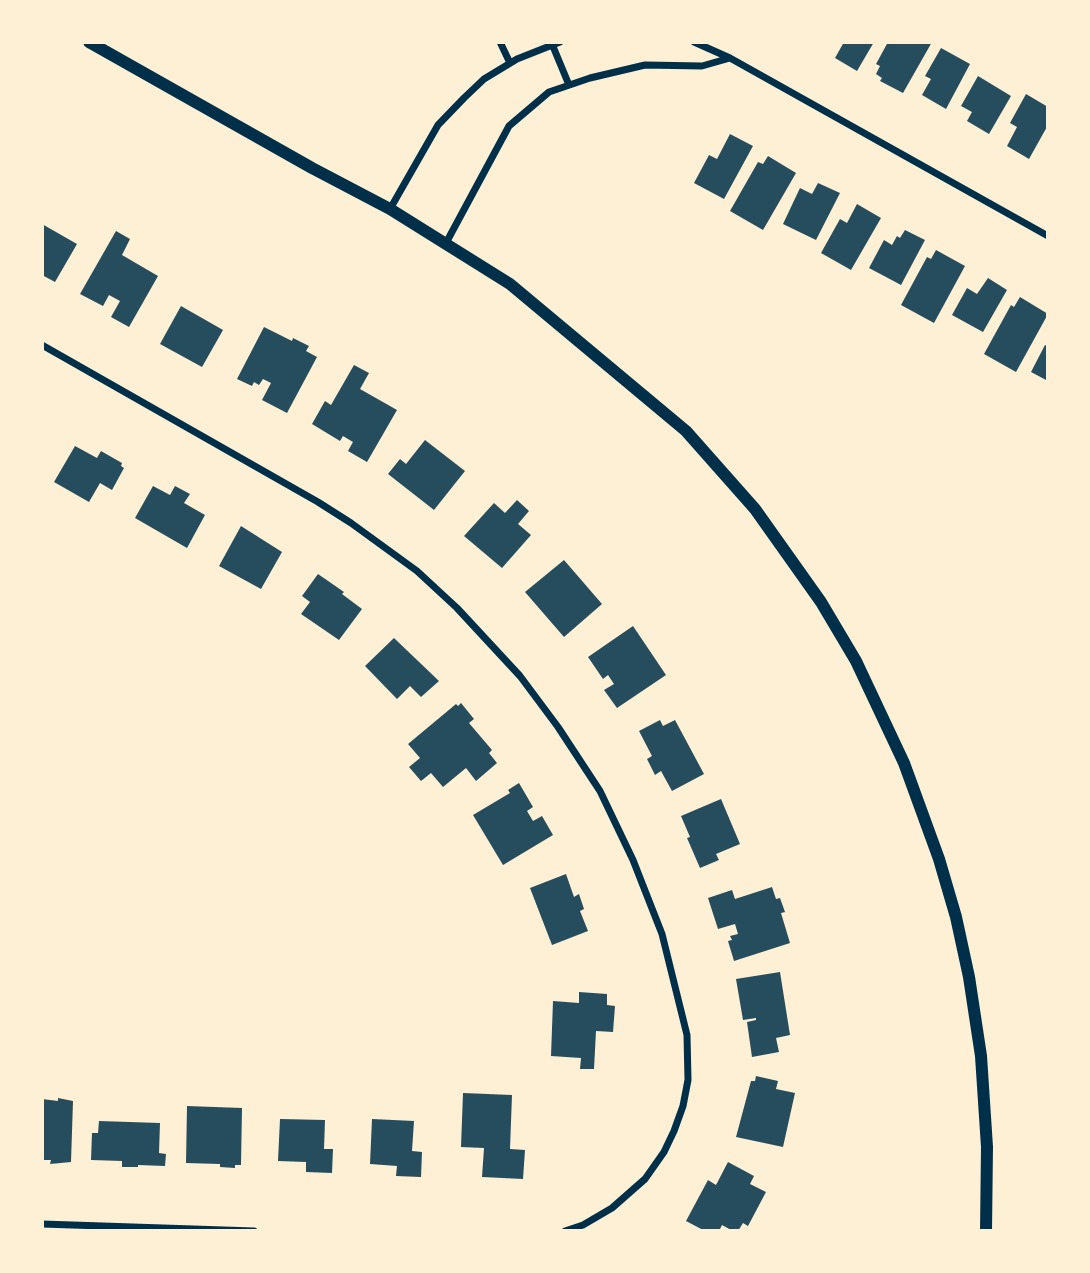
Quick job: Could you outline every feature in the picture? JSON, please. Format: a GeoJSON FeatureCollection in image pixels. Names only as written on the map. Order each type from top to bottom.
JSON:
{"type":"FeatureCollection","features":[{"type":"Feature","properties":{"kind":"street"},"geometry":{"type":"LineString","coordinates":[[89,42],[390,209],[510,284],[686,431],[755,509],[796,564],[856,661],[904,763],[927,822],[956,917],[969,977],[981,1056],[987,1147],[986,1231]]}},
{"type":"Feature","properties":{"kind":"street"},"geometry":{"type":"LineString","coordinates":[[500,42],[510,63]]}},
{"type":"Feature","properties":{"kind":"street"},"geometry":{"type":"LineString","coordinates":[[390,209],[438,125],[484,79],[510,63],[561,42]]}},
{"type":"Feature","properties":{"kind":"street"},"geometry":{"type":"LineString","coordinates":[[694,42],[730,58],[1048,236]]}},
{"type":"Feature","properties":{"kind":"street"},"geometry":{"type":"LineString","coordinates":[[552,44],[569,85]]}},
{"type":"Feature","properties":{"kind":"street"},"geometry":{"type":"LineString","coordinates":[[446,243],[509,126],[549,92],[590,78],[645,65],[702,66],[730,58]]}},
{"type":"Feature","properties":{"kind":"street"},"geometry":{"type":"LineString","coordinates":[[42,345],[318,502],[385,546],[417,571],[495,647],[540,700],[600,791],[633,860],[665,944],[687,1035],[689,1069],[683,1106],[664,1152],[638,1186],[612,1209],[583,1225],[565,1231]]}},
{"type":"Feature","properties":{"kind":"street"},"geometry":{"type":"LineString","coordinates":[[42,1224],[254,1231]]}},
{"type":"Feature","properties":{"kind":"building"},"geometry":{"type":"Polygon","coordinates":[[[844,42],[874,42],[857,71],[835,58],[844,42]]]}},
{"type":"Feature","properties":{"kind":"building"},"geometry":{"type":"Polygon","coordinates":[[[888,42],[932,42],[903,93],[880,81],[882,78],[876,74],[880,66],[876,64],[888,42]]]}},
{"type":"Feature","properties":{"kind":"building"},"geometry":{"type":"Polygon","coordinates":[[[941,48],[970,64],[946,109],[922,95],[931,79],[925,76],[941,48]]]}},
{"type":"Feature","properties":{"kind":"building"},"geometry":{"type":"Polygon","coordinates":[[[978,76],[1011,96],[989,134],[967,121],[972,112],[961,106],[978,76]]]}},
{"type":"Feature","properties":{"kind":"building"},"geometry":{"type":"Polygon","coordinates":[[[1026,94],[1048,107],[1048,125],[1029,159],[1007,146],[1017,127],[1010,123],[1026,94]]]}},
{"type":"Feature","properties":{"kind":"building"},"geometry":{"type":"Polygon","coordinates":[[[730,134],[753,146],[724,199],[694,183],[709,155],[717,159],[730,134]]]}},
{"type":"Feature","properties":{"kind":"building"},"geometry":{"type":"Polygon","coordinates":[[[768,156],[796,173],[763,230],[730,211],[758,162],[763,164],[768,156]]]}},
{"type":"Feature","properties":{"kind":"building"},"geometry":{"type":"Polygon","coordinates":[[[818,183],[840,193],[816,240],[783,224],[800,188],[812,194],[818,183]]]}},
{"type":"Feature","properties":{"kind":"building"},"geometry":{"type":"Polygon","coordinates":[[[857,204],[881,218],[851,270],[821,253],[840,219],[847,223],[857,204]]]}},
{"type":"Feature","properties":{"kind":"building"},"geometry":{"type":"Polygon","coordinates":[[[42,224],[77,244],[55,282],[42,275],[42,224]]]}},
{"type":"Feature","properties":{"kind":"building"},"geometry":{"type":"Polygon","coordinates":[[[905,230],[925,240],[901,285],[869,268],[884,240],[892,245],[897,236],[900,238],[905,230]]]}},
{"type":"Feature","properties":{"kind":"building"},"geometry":{"type":"Polygon","coordinates":[[[116,231],[130,239],[122,255],[158,276],[129,327],[111,317],[120,301],[109,295],[103,306],[80,294],[116,231]]]}},
{"type":"Feature","properties":{"kind":"building"},"geometry":{"type":"Polygon","coordinates":[[[936,250],[965,266],[934,323],[901,305],[927,257],[931,259],[936,250]]]}},
{"type":"Feature","properties":{"kind":"building"},"geometry":{"type":"Polygon","coordinates":[[[988,278],[1007,290],[983,332],[952,315],[967,288],[977,294],[988,278]]]}},
{"type":"Feature","properties":{"kind":"building"},"geometry":{"type":"Polygon","coordinates":[[[1020,297],[1048,314],[1016,372],[984,354],[1011,305],[1014,307],[1020,297]]]}},
{"type":"Feature","properties":{"kind":"building"},"geometry":{"type":"Polygon","coordinates":[[[181,306],[223,330],[202,367],[160,344],[181,306]]]}},
{"type":"Feature","properties":{"kind":"building"},"geometry":{"type":"Polygon","coordinates":[[[264,327],[309,346],[306,351],[317,357],[287,413],[262,400],[271,383],[263,379],[259,385],[254,382],[252,386],[237,379],[264,327]]]}},
{"type":"Feature","properties":{"kind":"building"},"geometry":{"type":"Polygon","coordinates":[[[1045,345],[1048,346],[1048,381],[1031,372],[1045,345]]]}},
{"type":"Feature","properties":{"kind":"building"},"geometry":{"type":"Polygon","coordinates":[[[354,365],[369,373],[360,389],[397,410],[367,462],[348,451],[353,442],[343,436],[340,441],[312,424],[325,401],[331,405],[354,365]]]}},
{"type":"Feature","properties":{"kind":"building"},"geometry":{"type":"Polygon","coordinates":[[[425,440],[465,471],[434,510],[388,474],[400,459],[406,464],[425,440]]]}},
{"type":"Feature","properties":{"kind":"building"},"geometry":{"type":"Polygon","coordinates":[[[75,446],[97,458],[101,451],[122,463],[124,468],[112,490],[100,483],[89,502],[54,482],[75,446]]]}},
{"type":"Feature","properties":{"kind":"building"},"geometry":{"type":"Polygon","coordinates":[[[153,486],[170,495],[175,486],[190,494],[184,503],[205,515],[187,548],[135,518],[153,486]]]}},
{"type":"Feature","properties":{"kind":"building"},"geometry":{"type":"Polygon","coordinates":[[[517,500],[529,511],[518,524],[531,535],[502,568],[464,536],[494,503],[505,513],[517,500]]]}},
{"type":"Feature","properties":{"kind":"building"},"geometry":{"type":"Polygon","coordinates":[[[241,526],[282,552],[261,589],[219,566],[241,526]]]}},
{"type":"Feature","properties":{"kind":"building"},"geometry":{"type":"Polygon","coordinates":[[[564,560],[602,604],[564,637],[525,592],[564,560]]]}},
{"type":"Feature","properties":{"kind":"building"},"geometry":{"type":"Polygon","coordinates":[[[318,574],[362,609],[339,640],[301,614],[310,602],[302,596],[318,574]]]}},
{"type":"Feature","properties":{"kind":"building"},"geometry":{"type":"Polygon","coordinates":[[[633,626],[666,675],[617,708],[604,690],[614,684],[608,675],[603,679],[588,657],[633,626]]]}},
{"type":"Feature","properties":{"kind":"building"},"geometry":{"type":"Polygon","coordinates":[[[394,638],[439,681],[421,697],[410,686],[397,699],[365,666],[394,638]]]}},
{"type":"Feature","properties":{"kind":"building"},"geometry":{"type":"Polygon","coordinates":[[[461,703],[474,719],[469,723],[492,750],[489,753],[497,763],[476,781],[466,768],[443,787],[431,773],[421,781],[409,767],[420,758],[408,744],[456,704],[458,706],[461,703]]]}},
{"type":"Feature","properties":{"kind":"building"},"geometry":{"type":"Polygon","coordinates":[[[660,720],[663,726],[675,720],[704,774],[672,791],[661,771],[655,775],[647,759],[652,756],[639,731],[660,720]]]}},
{"type":"Feature","properties":{"kind":"building"},"geometry":{"type":"Polygon","coordinates":[[[519,783],[533,807],[527,811],[533,821],[542,816],[553,835],[503,865],[473,815],[510,793],[508,790],[519,783]]]}},
{"type":"Feature","properties":{"kind":"building"},"geometry":{"type":"Polygon","coordinates":[[[721,799],[740,844],[716,854],[719,860],[700,868],[681,816],[721,799]]]}},
{"type":"Feature","properties":{"kind":"building"},"geometry":{"type":"Polygon","coordinates":[[[566,874],[574,897],[579,894],[584,909],[580,911],[588,931],[552,945],[530,888],[566,874]]]}},
{"type":"Feature","properties":{"kind":"building"},"geometry":{"type":"Polygon","coordinates":[[[772,887],[785,912],[781,913],[790,943],[734,961],[728,941],[732,940],[730,936],[738,934],[735,924],[718,929],[708,898],[732,890],[735,899],[772,887]]]}},
{"type":"Feature","properties":{"kind":"building"},"geometry":{"type":"Polygon","coordinates":[[[780,972],[790,1035],[776,1038],[779,1052],[752,1057],[747,1022],[756,1018],[743,1020],[736,979],[780,972]]]}},
{"type":"Feature","properties":{"kind":"building"},"geometry":{"type":"Polygon","coordinates":[[[579,992],[607,994],[607,1005],[615,1006],[613,1032],[596,1031],[594,1069],[580,1069],[581,1058],[551,1056],[553,1001],[579,1003],[579,992]]]}},
{"type":"Feature","properties":{"kind":"building"},"geometry":{"type":"Polygon","coordinates":[[[756,1076],[778,1081],[776,1089],[795,1093],[783,1147],[736,1137],[751,1081],[755,1081],[756,1076]]]}},
{"type":"Feature","properties":{"kind":"building"},"geometry":{"type":"Polygon","coordinates":[[[463,1093],[512,1095],[510,1149],[525,1150],[523,1179],[482,1177],[484,1148],[461,1147],[463,1093]]]}},
{"type":"Feature","properties":{"kind":"building"},"geometry":{"type":"Polygon","coordinates":[[[58,1098],[73,1101],[71,1162],[50,1164],[51,1160],[42,1160],[42,1099],[58,1101],[58,1098]]]}},
{"type":"Feature","properties":{"kind":"building"},"geometry":{"type":"Polygon","coordinates":[[[187,1106],[242,1108],[241,1165],[235,1165],[235,1168],[220,1167],[220,1164],[186,1163],[187,1106]]]}},
{"type":"Feature","properties":{"kind":"building"},"geometry":{"type":"Polygon","coordinates":[[[280,1119],[325,1120],[324,1149],[333,1149],[332,1173],[306,1172],[306,1162],[278,1161],[280,1119]]]}},
{"type":"Feature","properties":{"kind":"building"},"geometry":{"type":"Polygon","coordinates":[[[372,1119],[414,1121],[412,1151],[422,1152],[421,1177],[396,1176],[397,1166],[370,1164],[372,1119]]]}},
{"type":"Feature","properties":{"kind":"building"},"geometry":{"type":"Polygon","coordinates":[[[99,1121],[160,1123],[159,1153],[166,1154],[165,1166],[122,1167],[122,1161],[91,1160],[92,1133],[98,1133],[99,1121]]]}},
{"type":"Feature","properties":{"kind":"building"},"geometry":{"type":"Polygon","coordinates":[[[728,1162],[754,1176],[750,1184],[766,1192],[748,1226],[743,1223],[738,1231],[733,1231],[722,1225],[719,1231],[705,1231],[686,1221],[708,1180],[716,1185],[728,1162]]]}}]}
